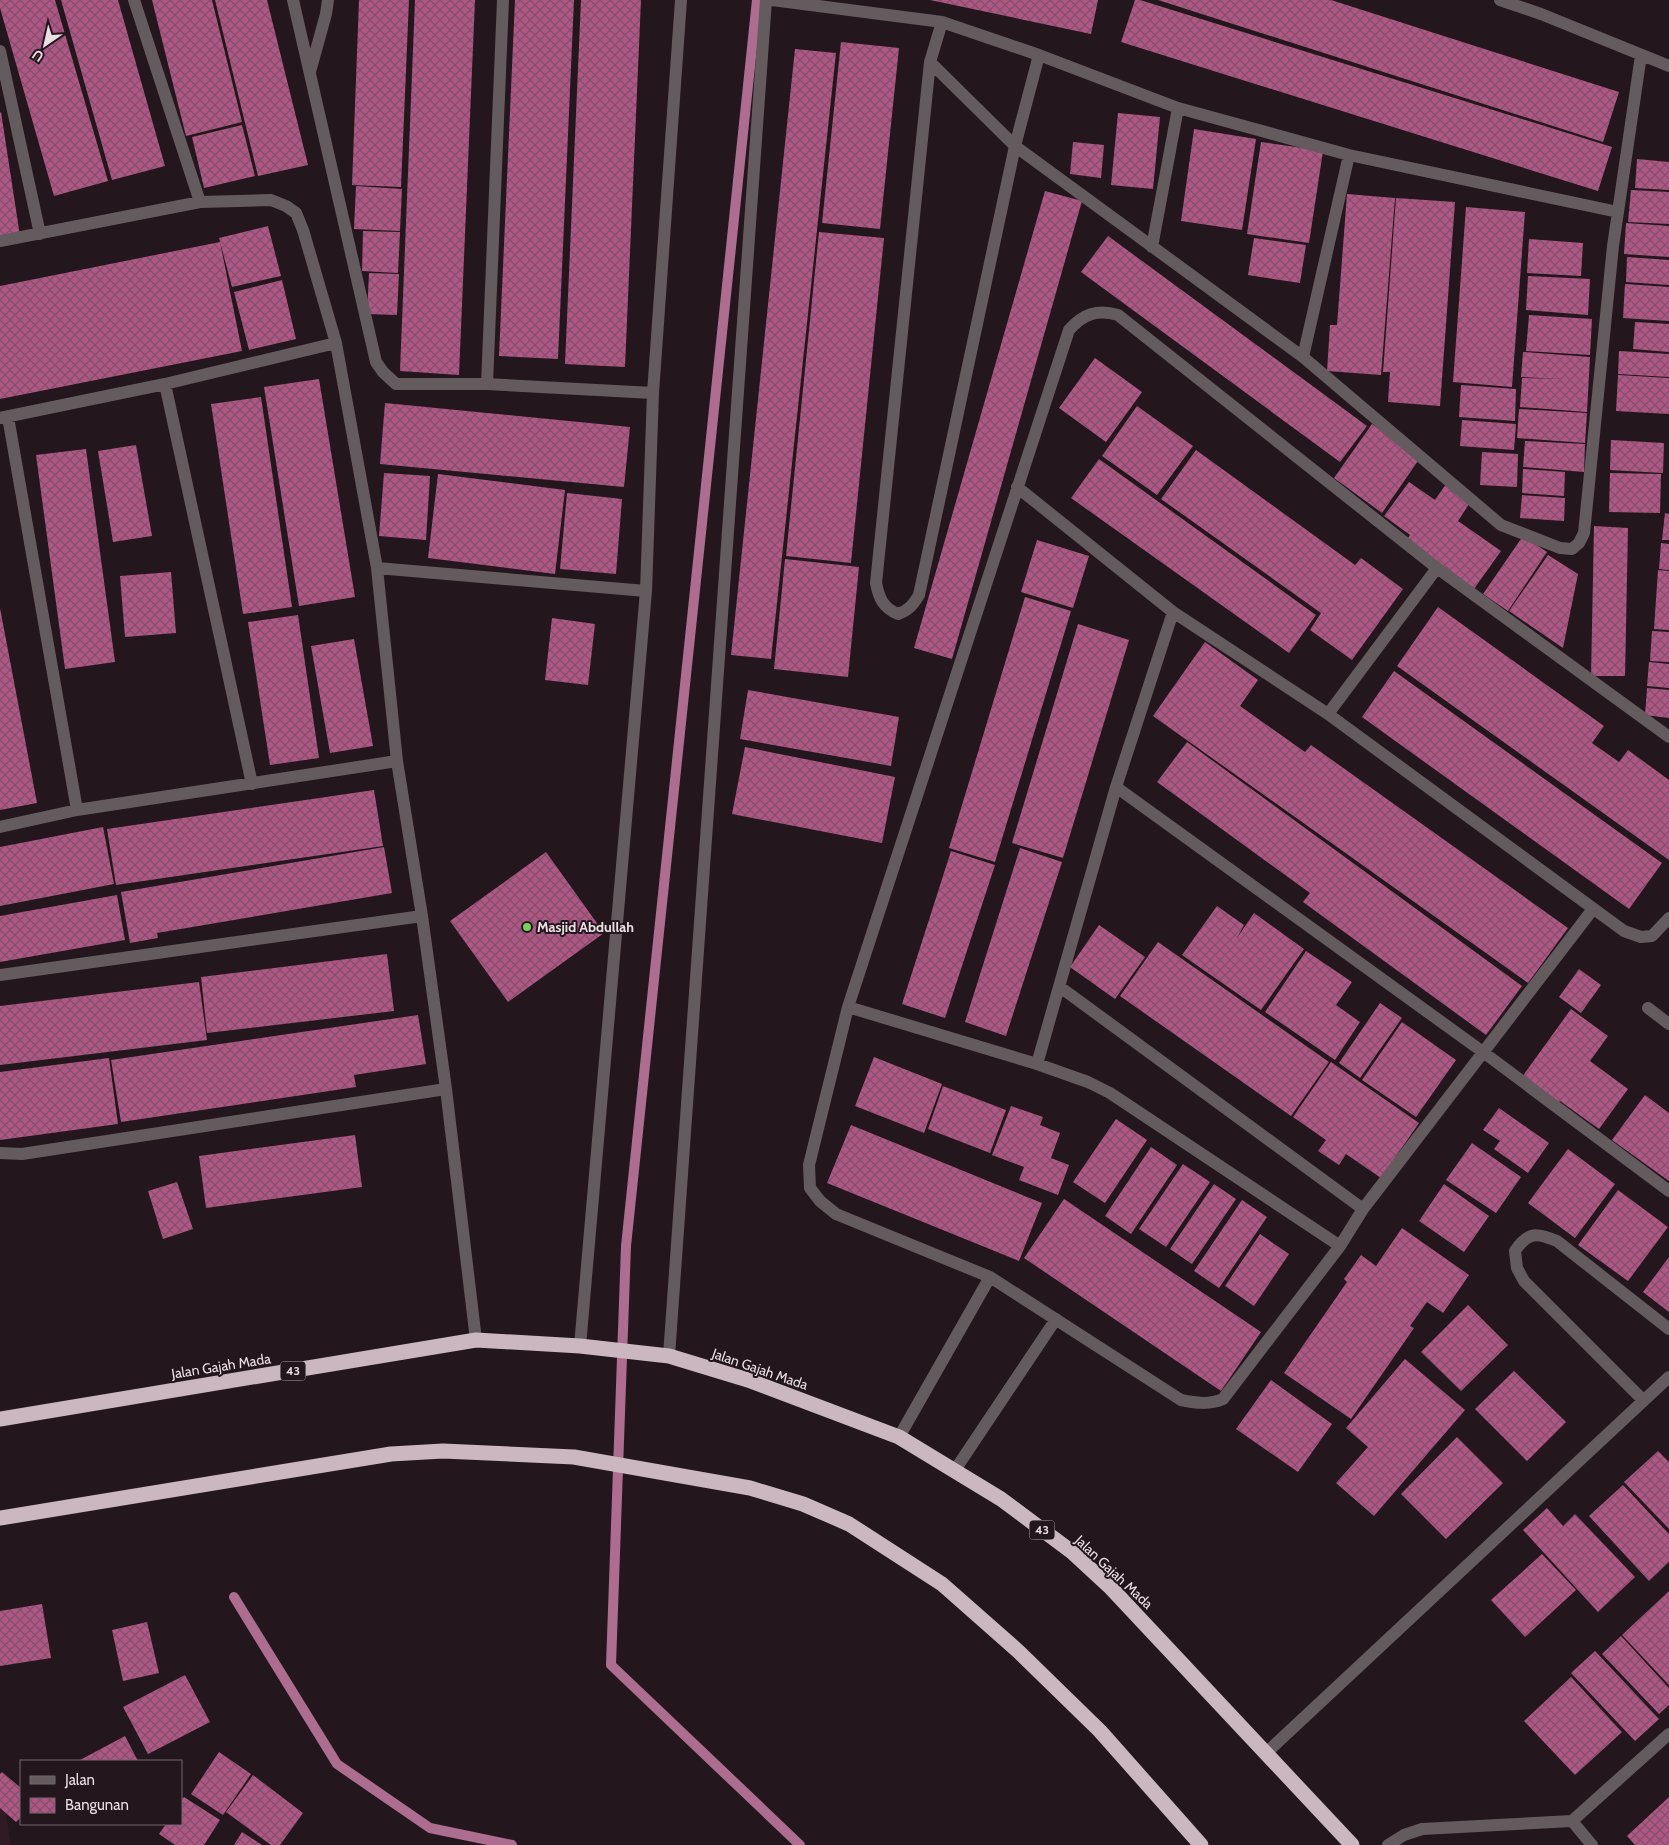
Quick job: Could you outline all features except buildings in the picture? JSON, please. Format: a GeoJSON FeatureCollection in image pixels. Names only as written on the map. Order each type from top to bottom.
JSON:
{"type":"FeatureCollection","features":[{"type":"Feature","properties":{"kind":"highway","name":"Jalan Gajah Mada"},"geometry":{"type":"LineString","coordinates":[[0,1420],[476,1340],[584,1347],[669,1356],[748,1380],[898,1437],[1001,1499],[1056,1540],[1111,1588],[1352,1845]]}},
{"type":"Feature","properties":{"kind":"highway"},"geometry":{"type":"LineString","coordinates":[[0,1518],[391,1454],[443,1451],[574,1456],[750,1488],[803,1504],[848,1524],[942,1584],[1019,1652],[1100,1731],[1202,1845]]}},
{"type":"Feature","properties":{"kind":"street"},"geometry":{"type":"LineString","coordinates":[[134,0],[200,202]]}},
{"type":"Feature","properties":{"kind":"street"},"geometry":{"type":"LineString","coordinates":[[293,0],[376,362],[383,372],[396,384],[487,384],[652,393]]}},
{"type":"Feature","properties":{"kind":"street"},"geometry":{"type":"LineString","coordinates":[[310,74],[328,0]]}},
{"type":"Feature","properties":{"kind":"street"},"geometry":{"type":"LineString","coordinates":[[487,384],[503,0]]}},
{"type":"Feature","properties":{"kind":"street"},"geometry":{"type":"LineString","coordinates":[[584,1347],[646,591],[652,393],[681,0]]}},
{"type":"Feature","properties":{"kind":"street"},"geometry":{"type":"LineString","coordinates":[[669,1356],[766,0]]}},
{"type":"Feature","properties":{"kind":"street"},"geometry":{"type":"LineString","coordinates":[[772,0],[942,22],[1039,55],[1178,108],[1349,155],[1618,212]]}},
{"type":"Feature","properties":{"kind":"street"},"geometry":{"type":"LineString","coordinates":[[1500,0],[1541,14],[1669,66]]}},
{"type":"Feature","properties":{"kind":"street"},"geometry":{"type":"LineString","coordinates":[[942,22],[930,62],[876,583],[882,603],[889,610],[898,614],[914,605],[919,595],[1014,146],[1039,55]]}},
{"type":"Feature","properties":{"kind":"street"},"geometry":{"type":"LineString","coordinates":[[0,51],[40,234]]}},
{"type":"Feature","properties":{"kind":"street"},"geometry":{"type":"LineString","coordinates":[[930,62],[1014,146],[1303,357],[1500,525],[1560,548],[1572,549],[1580,543],[1584,533],[1613,246],[1641,54]]}},
{"type":"Feature","properties":{"kind":"street"},"geometry":{"type":"LineString","coordinates":[[1152,247],[1178,108]]}},
{"type":"Feature","properties":{"kind":"street"},"geometry":{"type":"LineString","coordinates":[[1303,357],[1349,155]]}},
{"type":"Feature","properties":{"kind":"street"},"geometry":{"type":"LineString","coordinates":[[0,241],[200,202],[271,200],[286,206],[296,213],[304,230],[336,343],[377,568],[397,762],[422,916],[446,1088],[476,1340]]}},
{"type":"Feature","properties":{"kind":"street"},"geometry":{"type":"LineString","coordinates":[[1593,909],[1363,1209],[1340,1246],[1223,1399],[1213,1403],[1197,1404],[1181,1400],[990,1277],[836,1214],[820,1201],[810,1188],[809,1165],[848,1007],[1069,330],[1079,318],[1104,311],[1118,315],[1437,568],[1669,737]]}},
{"type":"Feature","properties":{"kind":"street"},"geometry":{"type":"LineString","coordinates":[[78,810],[4,417],[165,384],[336,343]]}},
{"type":"Feature","properties":{"kind":"street"},"geometry":{"type":"LineString","coordinates":[[165,384],[252,784]]}},
{"type":"Feature","properties":{"kind":"street"},"geometry":{"type":"LineString","coordinates":[[1017,487],[1173,612],[1328,714],[1624,931],[1641,937],[1652,936],[1669,918]]}},
{"type":"Feature","properties":{"kind":"street"},"geometry":{"type":"LineString","coordinates":[[377,568],[646,591]]}},
{"type":"Feature","properties":{"kind":"street"},"geometry":{"type":"LineString","coordinates":[[1328,714],[1437,568]]}},
{"type":"Feature","properties":{"kind":"street"},"geometry":{"type":"LineString","coordinates":[[1037,1064],[1116,787],[1173,612]]}},
{"type":"Feature","properties":{"kind":"street"},"geometry":{"type":"LineString","coordinates":[[0,827],[78,810],[397,762]]}},
{"type":"Feature","properties":{"kind":"street"},"geometry":{"type":"LineString","coordinates":[[1116,787],[1483,1052],[1669,1191]]}},
{"type":"Feature","properties":{"kind":"street"},"geometry":{"type":"LineString","coordinates":[[0,975],[422,916]]}},
{"type":"Feature","properties":{"kind":"street"},"geometry":{"type":"LineString","coordinates":[[1060,987],[1363,1209]]}},
{"type":"Feature","properties":{"kind":"street"},"geometry":{"type":"LineString","coordinates":[[848,1007],[1037,1064],[1088,1082],[1110,1093],[1340,1246]]}},
{"type":"Feature","properties":{"kind":"street"},"geometry":{"type":"LineString","coordinates":[[1648,1008],[1669,1024]]}},
{"type":"Feature","properties":{"kind":"street"},"geometry":{"type":"LineString","coordinates":[[0,1153],[22,1154],[446,1088]]}},
{"type":"Feature","properties":{"kind":"street"},"geometry":{"type":"LineString","coordinates":[[1643,1400],[1524,1281],[1517,1268],[1515,1251],[1522,1240],[1532,1235],[1543,1236],[1557,1241],[1669,1329]]}},
{"type":"Feature","properties":{"kind":"street"},"geometry":{"type":"LineString","coordinates":[[898,1437],[990,1277]]}},
{"type":"Feature","properties":{"kind":"street"},"geometry":{"type":"LineString","coordinates":[[955,1470],[1056,1319]]}},
{"type":"Feature","properties":{"kind":"street"},"geometry":{"type":"LineString","coordinates":[[1266,1753],[1669,1377]]}},
{"type":"Feature","properties":{"kind":"street"},"geometry":{"type":"LineString","coordinates":[[1388,1845],[1404,1835],[1422,1829],[1572,1821],[1669,1734]]}},
{"type":"Feature","properties":{"kind":"street"},"geometry":{"type":"LineString","coordinates":[[1572,1821],[1592,1845]]}},
{"type":"Feature","properties":{"kind":"shaded area"},"geometry":{"type":"Polygon","coordinates":[[[0,1786],[2,1790],[11,1845],[0,1845],[0,1786]]]}},
{"type":"Feature","properties":{"kind":"waterway"},"geometry":{"type":"LineString","coordinates":[[757,0],[626,1246],[611,1665],[800,1845]]}},
{"type":"Feature","properties":{"kind":"waterway"},"geometry":{"type":"LineString","coordinates":[[234,1597],[337,1764],[430,1828],[512,1845]]}},
{"type":"Feature","properties":{"kind":"place","name":"Masjid Abdullah"},"geometry":{"type":"Point","coordinates":[527,927]}}]}
